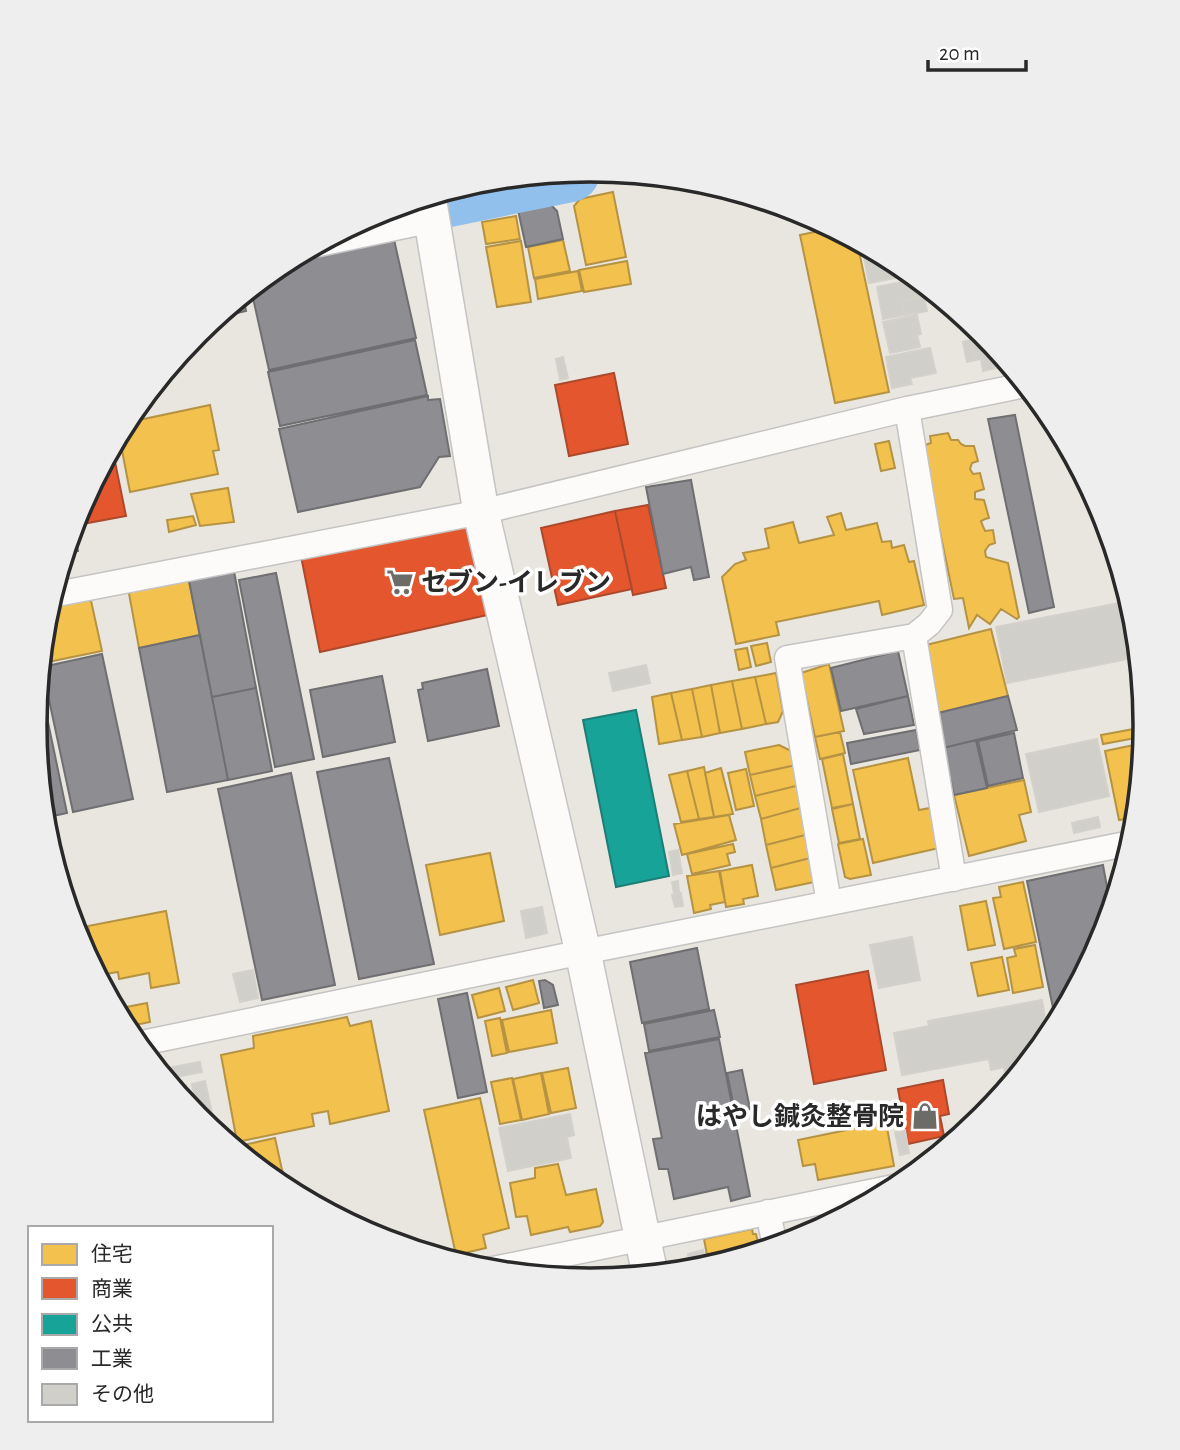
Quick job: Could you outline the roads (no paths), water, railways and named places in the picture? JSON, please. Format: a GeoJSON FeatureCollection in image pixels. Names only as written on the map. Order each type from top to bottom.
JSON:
{"type":"FeatureCollection","features":[{"type":"Feature","properties":{"kind":"street"},"geometry":{"type":"LineString","coordinates":[[389,221],[430,208],[481,512],[583,952],[648,1264]]}},
{"type":"Feature","properties":{"kind":"street"},"geometry":{"type":"LineString","coordinates":[[64,593],[481,512],[907,409],[1015,387]]}},
{"type":"Feature","properties":{"kind":"street"},"geometry":{"type":"LineString","coordinates":[[829,903],[787,658],[914,636],[929,624],[940,610],[907,409]]}},
{"type":"Feature","properties":{"kind":"street"},"geometry":{"type":"LineString","coordinates":[[914,636],[954,878]]}},
{"type":"Feature","properties":{"kind":"street"},"geometry":{"type":"LineString","coordinates":[[149,1041],[1119,845]]}},
{"type":"Feature","properties":{"kind":"street"},"geometry":{"type":"LineString","coordinates":[[521,1263],[768,1212],[856,1198]]}},
{"type":"Feature","properties":{"kind":"street"},"geometry":{"type":"LineString","coordinates":[[768,1212],[773,1236]]}},
{"type":"Feature","properties":{"kind":"place","name":"セブン-イレブン"},"geometry":{"type":"Point","coordinates":[400,582]}},
{"type":"Feature","properties":{"kind":"place","name":"はやし鍼灸整骨院"},"geometry":{"type":"Point","coordinates":[925,1116]}}]}
